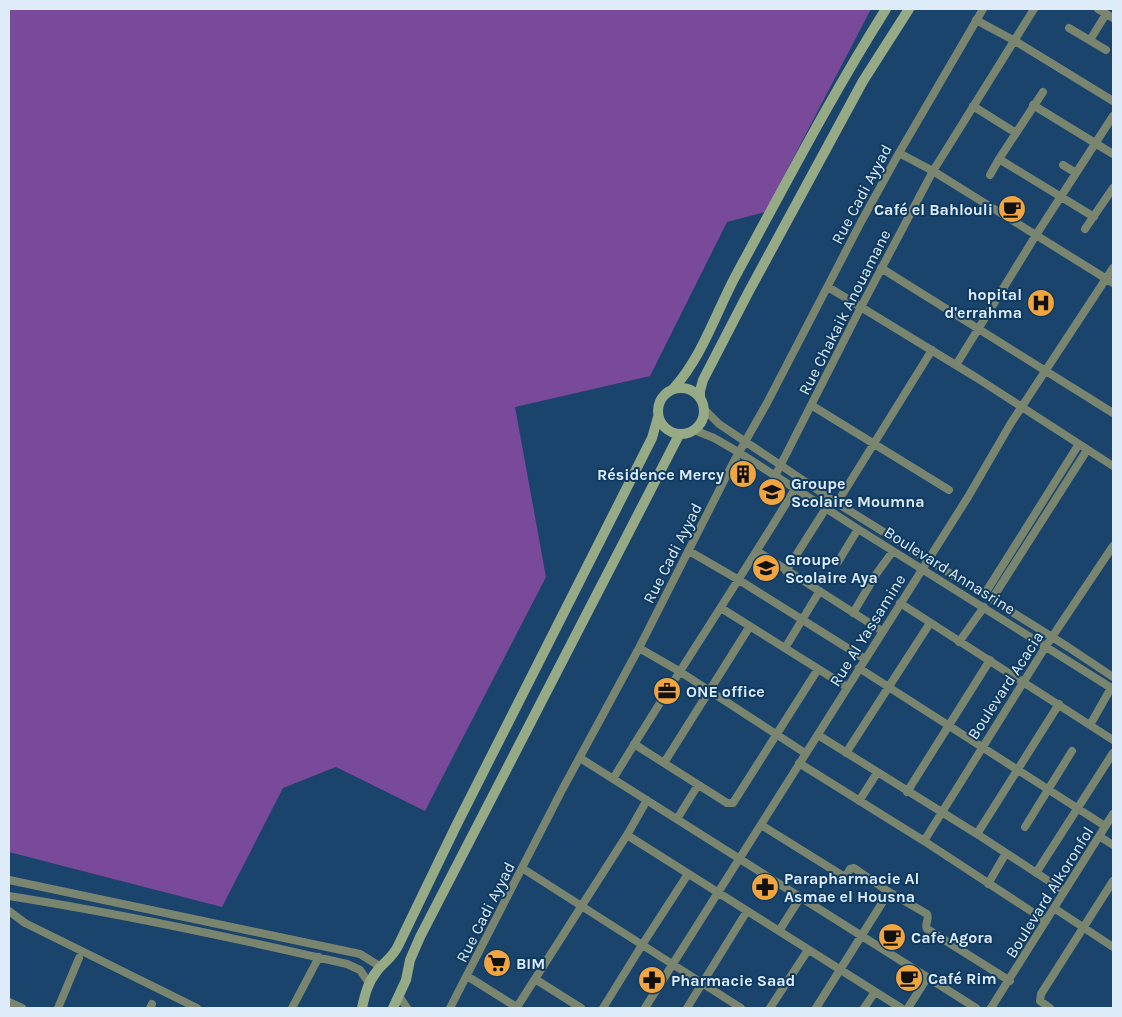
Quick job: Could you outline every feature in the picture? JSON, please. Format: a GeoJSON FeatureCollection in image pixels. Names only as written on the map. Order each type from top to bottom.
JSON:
{"type":"FeatureCollection","features":[{"type":"Feature","properties":{"kind":"main road"},"geometry":{"type":"LineString","coordinates":[[362,1008],[369,983],[381,966],[391,958],[398,946],[456,826],[652,438],[661,399],[673,389],[694,362],[732,282],[845,75],[886,9]]}},
{"type":"Feature","properties":{"kind":"main road"},"geometry":{"type":"LineString","coordinates":[[658,417],[666,429],[679,434],[687,434],[694,430],[702,421],[704,409],[700,397],[703,380],[748,292],[862,81],[909,9]]}},
{"type":"Feature","properties":{"kind":"main road"},"geometry":{"type":"LineString","coordinates":[[673,389],[687,388],[700,397]]}},
{"type":"Feature","properties":{"kind":"main road"},"geometry":{"type":"LineString","coordinates":[[393,1008],[406,980],[413,952],[426,924],[679,434]]}},
{"type":"Feature","properties":{"kind":"main road"},"geometry":{"type":"LineString","coordinates":[[391,958],[403,959],[407,970]]}},
{"type":"Feature","properties":{"kind":"street","name":"Rue Cadi Ayyad"},"geometry":{"type":"LineString","coordinates":[[450,1008],[898,153],[983,9]]}},
{"type":"Feature","properties":{"kind":"street","name":"Rue Chakaik Anouamane"},"geometry":{"type":"LineString","coordinates":[[775,476],[861,306],[933,171],[1034,9]]}},
{"type":"Feature","properties":{"kind":"street"},"geometry":{"type":"LineString","coordinates":[[1098,9],[1113,18]]}},
{"type":"Feature","properties":{"kind":"street"},"geometry":{"type":"LineString","coordinates":[[1090,40],[1106,14]]}},
{"type":"Feature","properties":{"kind":"street"},"geometry":{"type":"LineString","coordinates":[[976,20],[1112,98]]}},
{"type":"Feature","properties":{"kind":"street"},"geometry":{"type":"LineString","coordinates":[[1069,28],[1106,50]]}},
{"type":"Feature","properties":{"kind":"street"},"geometry":{"type":"LineString","coordinates":[[990,175],[1043,92]]}},
{"type":"Feature","properties":{"kind":"street"},"geometry":{"type":"LineString","coordinates":[[1034,105],[1113,154]]}},
{"type":"Feature","properties":{"kind":"street"},"geometry":{"type":"LineString","coordinates":[[973,106],[1016,133]]}},
{"type":"Feature","properties":{"kind":"street"},"geometry":{"type":"LineString","coordinates":[[956,364],[977,328],[1113,116]]}},
{"type":"Feature","properties":{"kind":"street"},"geometry":{"type":"LineString","coordinates":[[898,153],[933,171],[1110,280]]}},
{"type":"Feature","properties":{"kind":"street"},"geometry":{"type":"LineString","coordinates":[[999,159],[1060,198],[1094,217]]}},
{"type":"Feature","properties":{"kind":"street"},"geometry":{"type":"LineString","coordinates":[[1064,165],[1076,173]]}},
{"type":"Feature","properties":{"kind":"street"},"geometry":{"type":"LineString","coordinates":[[1085,230],[1112,190]]}},
{"type":"Feature","properties":{"kind":"street"},"geometry":{"type":"LineString","coordinates":[[882,268],[1113,413]]}},
{"type":"Feature","properties":{"kind":"street","name":"Rue Al Yassamine"},"geometry":{"type":"LineString","coordinates":[[645,1008],[968,497],[1021,407],[1110,280],[1113,268]]}},
{"type":"Feature","properties":{"kind":"street"},"geometry":{"type":"LineString","coordinates":[[828,287],[956,364],[1113,466]]}},
{"type":"Feature","properties":{"kind":"street"},"geometry":{"type":"LineString","coordinates":[[837,502],[932,350]]}},
{"type":"Feature","properties":{"kind":"street"},"geometry":{"type":"LineString","coordinates":[[811,405],[950,490]]}},
{"type":"Feature","properties":{"kind":"street","name":"Boulevard Annasrine"},"geometry":{"type":"LineString","coordinates":[[704,409],[719,424],[837,502],[1113,677]]}},
{"type":"Feature","properties":{"kind":"street","name":"Boulevard Annasrine"},"geometry":{"type":"LineString","coordinates":[[694,430],[740,452],[858,529],[1112,688]]}},
{"type":"Feature","properties":{"kind":"street"},"geometry":{"type":"LineString","coordinates":[[984,595],[1079,444]]}},
{"type":"Feature","properties":{"kind":"street"},"geometry":{"type":"LineString","coordinates":[[992,599],[1087,450]]}},
{"type":"Feature","properties":{"kind":"street"},"geometry":{"type":"LineString","coordinates":[[614,779],[679,671],[757,552],[795,489]]}},
{"type":"Feature","properties":{"kind":"street"},"geometry":{"type":"LineString","coordinates":[[786,571],[826,508]]}},
{"type":"Feature","properties":{"kind":"street"},"geometry":{"type":"LineString","coordinates":[[838,562],[858,529]]}},
{"type":"Feature","properties":{"kind":"street","name":"Boulevard Acacia"},"geometry":{"type":"LineString","coordinates":[[924,841],[1046,646],[1113,546]]}},
{"type":"Feature","properties":{"kind":"street"},"geometry":{"type":"LineString","coordinates":[[689,551],[865,659]]}},
{"type":"Feature","properties":{"kind":"street"},"geometry":{"type":"LineString","coordinates":[[853,613],[877,573],[893,551]]}},
{"type":"Feature","properties":{"kind":"street"},"geometry":{"type":"LineString","coordinates":[[757,552],[882,631]]}},
{"type":"Feature","properties":{"kind":"street"},"geometry":{"type":"LineString","coordinates":[[785,648],[819,592]]}},
{"type":"Feature","properties":{"kind":"street"},"geometry":{"type":"LineString","coordinates":[[900,603],[1113,740]]}},
{"type":"Feature","properties":{"kind":"street"},"geometry":{"type":"LineString","coordinates":[[960,642],[984,607]]}},
{"type":"Feature","properties":{"kind":"street"},"geometry":{"type":"LineString","coordinates":[[721,608],[847,687]]}},
{"type":"Feature","properties":{"kind":"street"},"geometry":{"type":"LineString","coordinates":[[846,753],[930,623]]}},
{"type":"Feature","properties":{"kind":"street"},"geometry":{"type":"LineString","coordinates":[[664,763],[750,626]]}},
{"type":"Feature","properties":{"kind":"street"},"geometry":{"type":"LineString","coordinates":[[639,648],[679,671],[805,753]]}},
{"type":"Feature","properties":{"kind":"street"},"geometry":{"type":"LineString","coordinates":[[907,792],[990,660]]}},
{"type":"Feature","properties":{"kind":"street"},"geometry":{"type":"LineString","coordinates":[[859,668],[1105,826]]}},
{"type":"Feature","properties":{"kind":"street"},"geometry":{"type":"LineString","coordinates":[[634,744],[727,803],[733,803],[818,669]]}},
{"type":"Feature","properties":{"kind":"street"},"geometry":{"type":"LineString","coordinates":[[1090,724],[1112,688]]}},
{"type":"Feature","properties":{"kind":"street"},"geometry":{"type":"LineString","coordinates":[[977,834],[1058,704]]}},
{"type":"Feature","properties":{"kind":"street"},"geometry":{"type":"LineString","coordinates":[[818,735],[940,813],[977,834],[1064,891]]}},
{"type":"Feature","properties":{"kind":"street"},"geometry":{"type":"LineString","coordinates":[[1025,827],[1072,751]]}},
{"type":"Feature","properties":{"kind":"street"},"geometry":{"type":"LineString","coordinates":[[1036,873],[1113,752]]}},
{"type":"Feature","properties":{"kind":"street"},"geometry":{"type":"LineString","coordinates":[[580,758],[976,1008]]}},
{"type":"Feature","properties":{"kind":"street"},"geometry":{"type":"LineString","coordinates":[[799,763],[924,841],[1046,922]]}},
{"type":"Feature","properties":{"kind":"street"},"geometry":{"type":"LineString","coordinates":[[859,801],[877,772]]}},
{"type":"Feature","properties":{"kind":"street"},"geometry":{"type":"LineString","coordinates":[[677,819],[698,785]]}},
{"type":"Feature","properties":{"kind":"street"},"geometry":{"type":"LineString","coordinates":[[467,976],[518,1008],[581,906],[628,835],[647,800]]}},
{"type":"Feature","properties":{"kind":"street","name":"Boulevard Alkoronfol"},"geometry":{"type":"LineString","coordinates":[[991,1008],[1010,981],[1113,814]]}},
{"type":"Feature","properties":{"kind":"street"},"geometry":{"type":"LineString","coordinates":[[761,825],[843,876],[846,876],[850,869],[854,868],[889,892],[927,914],[927,929],[1010,981]]}},
{"type":"Feature","properties":{"kind":"street"},"geometry":{"type":"LineString","coordinates":[[628,835],[901,1008]]}},
{"type":"Feature","properties":{"kind":"street"},"geometry":{"type":"LineString","coordinates":[[1099,836],[1113,845]]}},
{"type":"Feature","properties":{"kind":"street"},"geometry":{"type":"LineString","coordinates":[[988,884],[1006,853]]}},
{"type":"Feature","properties":{"kind":"street"},"geometry":{"type":"LineString","coordinates":[[522,868],[741,1008]]}},
{"type":"Feature","properties":{"kind":"street"},"geometry":{"type":"LineString","coordinates":[[604,1008],[688,874]]}},
{"type":"Feature","properties":{"kind":"street"},"geometry":{"type":"LineString","coordinates":[[9,880],[360,954],[381,966]]}},
{"type":"Feature","properties":{"kind":"street"},"geometry":{"type":"LineString","coordinates":[[1050,1008],[1040,1001],[1041,994],[1113,881]]}},
{"type":"Feature","properties":{"kind":"street"},"geometry":{"type":"LineString","coordinates":[[816,1008],[889,892]]}},
{"type":"Feature","properties":{"kind":"street"},"geometry":{"type":"LineString","coordinates":[[9,896],[66,905],[319,957],[352,965],[363,974],[369,983]]}},
{"type":"Feature","properties":{"kind":"street"},"geometry":{"type":"LineString","coordinates":[[779,931],[800,898]]}},
{"type":"Feature","properties":{"kind":"street"},"geometry":{"type":"LineString","coordinates":[[1054,908],[1113,946]]}},
{"type":"Feature","properties":{"kind":"street"},"geometry":{"type":"LineString","coordinates":[[9,911],[25,923],[197,1008]]}},
{"type":"Feature","properties":{"kind":"street"},"geometry":{"type":"LineString","coordinates":[[687,1008],[747,911]]}},
{"type":"Feature","properties":{"kind":"street"},"geometry":{"type":"LineString","coordinates":[[770,1008],[808,950]]}},
{"type":"Feature","properties":{"kind":"street"},"geometry":{"type":"LineString","coordinates":[[292,1008],[319,957]]}},
{"type":"Feature","properties":{"kind":"street"},"geometry":{"type":"LineString","coordinates":[[58,1008],[79,958]]}},
{"type":"Feature","properties":{"kind":"street"},"geometry":{"type":"LineString","coordinates":[[908,1008],[927,978]]}},
{"type":"Feature","properties":{"kind":"street"},"geometry":{"type":"LineString","coordinates":[[535,979],[581,1008]]}},
{"type":"Feature","properties":{"kind":"street"},"geometry":{"type":"LineString","coordinates":[[864,1008],[875,992]]}},
{"type":"Feature","properties":{"kind":"street"},"geometry":{"type":"LineString","coordinates":[[399,996],[407,1008]]}},
{"type":"Feature","properties":{"kind":"street"},"geometry":{"type":"LineString","coordinates":[[9,1002],[22,1008]]}},
{"type":"Feature","properties":{"kind":"shaded area"},"geometry":{"type":"Polygon","coordinates":[[[9,9],[871,9],[765,212],[727,222],[650,376],[515,407],[546,577],[425,811],[336,767],[283,788],[222,907],[9,852],[9,9]]]}},
{"type":"Feature","properties":{"kind":"place","name":"Café el Bahlouli"},"geometry":{"type":"Point","coordinates":[1012,209]}},
{"type":"Feature","properties":{"kind":"place","name":"hopital d'errahma"},"geometry":{"type":"Point","coordinates":[1041,303]}},
{"type":"Feature","properties":{"kind":"place","name":"Résidence Mercy"},"geometry":{"type":"Point","coordinates":[743,474]}},
{"type":"Feature","properties":{"kind":"place","name":"Groupe Scolaire Moumna"},"geometry":{"type":"Point","coordinates":[772,492]}},
{"type":"Feature","properties":{"kind":"place","name":"Groupe Scolaire Aya"},"geometry":{"type":"Point","coordinates":[766,568]}},
{"type":"Feature","properties":{"kind":"place","name":"ONE office"},"geometry":{"type":"Point","coordinates":[667,691]}},
{"type":"Feature","properties":{"kind":"place","name":"Parapharmacie Al Asmae el Housna"},"geometry":{"type":"Point","coordinates":[765,887]}},
{"type":"Feature","properties":{"kind":"place","name":"Cafe Agora"},"geometry":{"type":"Point","coordinates":[892,937]}},
{"type":"Feature","properties":{"kind":"place","name":"BIM"},"geometry":{"type":"Point","coordinates":[497,963]}},
{"type":"Feature","properties":{"kind":"place","name":"Café Rim"},"geometry":{"type":"Point","coordinates":[909,978]}},
{"type":"Feature","properties":{"kind":"place","name":"Pharmacie Saad"},"geometry":{"type":"Point","coordinates":[652,980]}}]}
